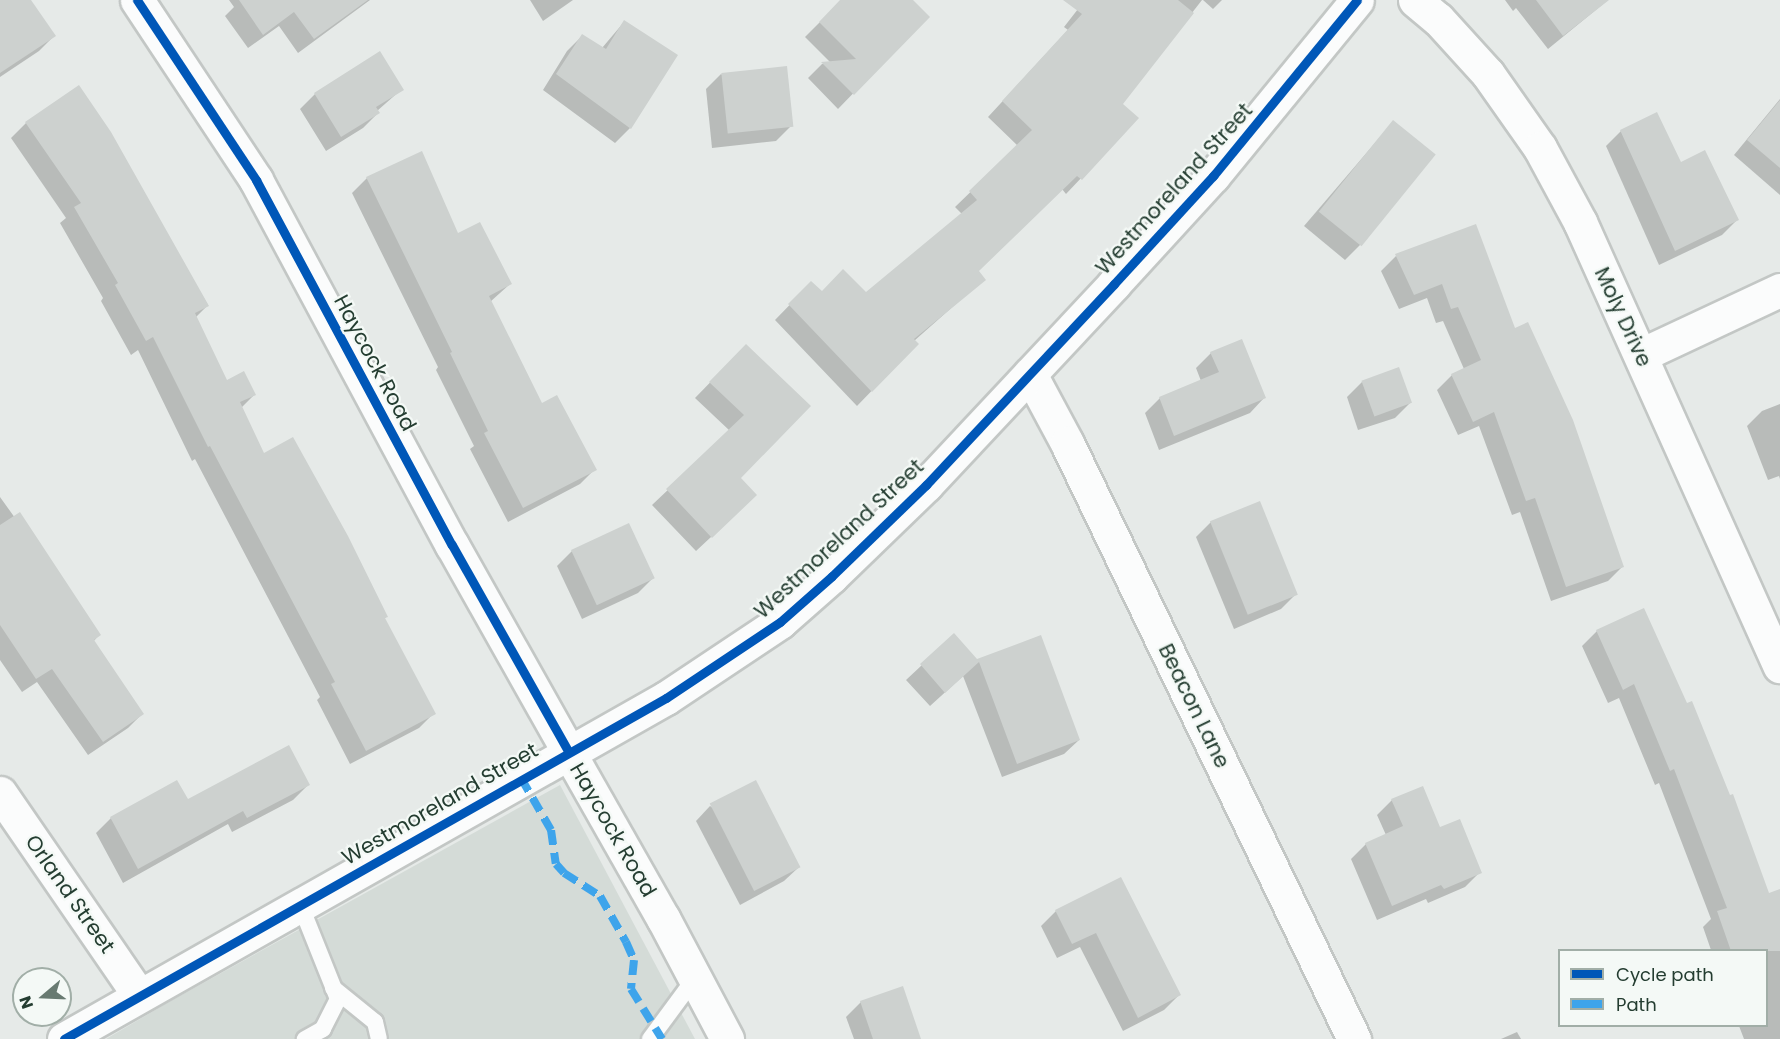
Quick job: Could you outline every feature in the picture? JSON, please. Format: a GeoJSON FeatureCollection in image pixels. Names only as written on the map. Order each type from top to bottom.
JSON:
{"type":"FeatureCollection","features":[{"type":"Feature","properties":{"kind":"street","name":"Haycock Road"},"geometry":{"type":"LineString","coordinates":[[136,0],[256,180],[452,545],[727,1039]]}},
{"type":"Feature","properties":{"kind":"street","name":"Westmoreland Street"},"geometry":{"type":"LineString","coordinates":[[64,1039],[568,751],[666,698],[780,622],[926,485],[1030,374],[1213,176],[1357,0]]}},
{"type":"Feature","properties":{"kind":"street","name":"Moly Drive"},"geometry":{"type":"LineString","coordinates":[[1415,0],[1438,20],[1488,74],[1539,148],[1580,222],[1780,666]]}},
{"type":"Feature","properties":{"kind":"street"},"geometry":{"type":"LineString","coordinates":[[1641,355],[1780,290]]}},
{"type":"Feature","properties":{"kind":"street","name":"Beacon Lane"},"geometry":{"type":"LineString","coordinates":[[1030,374],[1067,443],[1354,1039]]}},
{"type":"Feature","properties":{"kind":"street","name":"Orland Street"},"geometry":{"type":"LineString","coordinates":[[0,793],[139,995]]}},
{"type":"Feature","properties":{"kind":"lane"},"geometry":{"type":"LineString","coordinates":[[300,904],[338,999],[323,1029],[305,1039]]}},
{"type":"Feature","properties":{"kind":"lane"},"geometry":{"type":"LineString","coordinates":[[650,1039],[695,978]]}},
{"type":"Feature","properties":{"kind":"lane"},"geometry":{"type":"LineString","coordinates":[[333,988],[375,1022],[379,1039]]}},
{"type":"Feature","properties":{"kind":"shaded area"},"geometry":{"type":"Polygon","coordinates":[[[560,785],[695,1039],[106,1039],[169,1002],[560,785]]]}},
{"type":"Feature","properties":{"kind":"building"},"geometry":{"type":"Polygon","coordinates":[[[0,0],[31,0],[56,36],[0,73],[0,0]]]}},
{"type":"Feature","properties":{"kind":"building"},"geometry":{"type":"Polygon","coordinates":[[[239,0],[368,0],[314,39],[294,12],[263,35],[239,0]]]}},
{"type":"Feature","properties":{"kind":"building"},"geometry":{"type":"Polygon","coordinates":[[[840,0],[913,0],[930,17],[854,95],[821,62],[856,59],[819,22],[840,0]]]}},
{"type":"Feature","properties":{"kind":"building"},"geometry":{"type":"Polygon","coordinates":[[[1063,0],[1178,0],[1194,13],[1123,104],[1139,118],[1082,180],[1077,176],[979,271],[986,280],[914,339],[919,344],[872,392],[788,304],[811,281],[822,291],[843,269],[866,292],[977,200],[969,191],[1032,130],[1002,101],[1082,14],[1063,0]]]}},
{"type":"Feature","properties":{"kind":"building"},"geometry":{"type":"Polygon","coordinates":[[[1536,0],[1609,0],[1563,36],[1536,0]]]}},
{"type":"Feature","properties":{"kind":"building"},"geometry":{"type":"Polygon","coordinates":[[[624,20],[678,55],[631,129],[556,74],[582,34],[606,49],[624,20]]]}},
{"type":"Feature","properties":{"kind":"building"},"geometry":{"type":"Polygon","coordinates":[[[380,51],[404,90],[376,107],[380,113],[341,137],[314,93],[380,51]]]}},
{"type":"Feature","properties":{"kind":"building"},"geometry":{"type":"Polygon","coordinates":[[[787,66],[793,127],[728,134],[721,73],[787,66]]]}},
{"type":"Feature","properties":{"kind":"building"},"geometry":{"type":"Polygon","coordinates":[[[79,85],[111,132],[209,306],[195,313],[227,380],[244,371],[256,395],[240,402],[264,453],[293,437],[348,536],[388,617],[385,618],[436,714],[366,751],[331,684],[335,682],[210,446],[208,447],[153,337],[146,341],[115,285],[118,283],[74,207],[81,203],[25,122],[79,85]]]}},
{"type":"Feature","properties":{"kind":"building"},"geometry":{"type":"Polygon","coordinates":[[[1780,100],[1780,168],[1747,140],[1780,100]]]}},
{"type":"Feature","properties":{"kind":"building"},"geometry":{"type":"Polygon","coordinates":[[[1657,112],[1681,162],[1705,150],[1739,220],[1675,251],[1620,130],[1657,112]]]}},
{"type":"Feature","properties":{"kind":"building"},"geometry":{"type":"Polygon","coordinates":[[[1393,120],[1436,155],[1361,246],[1319,212],[1393,120]]]}},
{"type":"Feature","properties":{"kind":"building"},"geometry":{"type":"Polygon","coordinates":[[[422,151],[458,233],[480,222],[512,284],[489,296],[542,403],[557,395],[597,470],[523,508],[484,433],[488,431],[450,353],[452,352],[366,177],[422,151]]]}},
{"type":"Feature","properties":{"kind":"building"},"geometry":{"type":"Polygon","coordinates":[[[1476,224],[1515,328],[1528,322],[1573,420],[1624,567],[1566,587],[1535,498],[1526,501],[1494,412],[1473,422],[1451,374],[1481,360],[1458,307],[1451,309],[1442,284],[1414,295],[1395,254],[1476,224]]]}},
{"type":"Feature","properties":{"kind":"building"},"geometry":{"type":"Polygon","coordinates":[[[1242,339],[1266,398],[1174,436],[1159,397],[1219,372],[1210,352],[1242,339]]]}},
{"type":"Feature","properties":{"kind":"building"},"geometry":{"type":"Polygon","coordinates":[[[746,344],[811,406],[741,478],[757,495],[712,538],[666,489],[744,415],[709,382],[746,344]]]}},
{"type":"Feature","properties":{"kind":"building"},"geometry":{"type":"Polygon","coordinates":[[[1399,367],[1412,403],[1374,416],[1361,381],[1399,367]]]}},
{"type":"Feature","properties":{"kind":"building"},"geometry":{"type":"Polygon","coordinates":[[[1260,501],[1298,595],[1248,615],[1210,521],[1260,501]]]}},
{"type":"Feature","properties":{"kind":"building"},"geometry":{"type":"Polygon","coordinates":[[[20,512],[101,635],[94,640],[144,714],[103,742],[52,669],[36,679],[0,625],[0,525],[20,512]]]}},
{"type":"Feature","properties":{"kind":"building"},"geometry":{"type":"Polygon","coordinates":[[[629,523],[655,578],[597,605],[571,550],[629,523]]]}},
{"type":"Feature","properties":{"kind":"building"},"geometry":{"type":"Polygon","coordinates":[[[1644,608],[1687,703],[1692,701],[1730,795],[1733,794],[1769,893],[1780,889],[1780,951],[1730,949],[1717,911],[1727,908],[1674,769],[1670,771],[1634,684],[1623,690],[1596,630],[1644,608]]]}},
{"type":"Feature","properties":{"kind":"building"},"geometry":{"type":"Polygon","coordinates":[[[954,633],[977,659],[1041,635],[1080,740],[1017,764],[979,662],[945,693],[920,664],[954,633]]]}},
{"type":"Feature","properties":{"kind":"building"},"geometry":{"type":"Polygon","coordinates":[[[289,745],[310,785],[247,818],[243,811],[138,869],[110,817],[177,780],[188,799],[289,745]]]}},
{"type":"Feature","properties":{"kind":"building"},"geometry":{"type":"Polygon","coordinates":[[[756,780],[800,867],[754,891],[710,804],[756,780]]]}},
{"type":"Feature","properties":{"kind":"building"},"geometry":{"type":"Polygon","coordinates":[[[1423,786],[1440,827],[1460,819],[1482,873],[1444,889],[1441,885],[1392,906],[1365,843],[1403,826],[1391,799],[1423,786]]]}},
{"type":"Feature","properties":{"kind":"building"},"geometry":{"type":"Polygon","coordinates":[[[1121,877],[1181,995],[1138,1018],[1096,933],[1072,944],[1055,910],[1121,877]]]}},
{"type":"Feature","properties":{"kind":"building"},"geometry":{"type":"Polygon","coordinates":[[[903,986],[921,1039],[873,1039],[860,1001],[903,986]]]}},
{"type":"Feature","properties":{"kind":"marked path"},"geometry":{"type":"LineString","coordinates":[[521,778],[551,830],[556,864],[564,873],[600,896],[626,942],[634,960],[631,989],[662,1039]]}},
{"type":"Feature","properties":{"kind":"cycle path"},"geometry":{"type":"LineString","coordinates":[[137,0],[256,180],[452,545],[568,751]]}},
{"type":"Feature","properties":{"kind":"cycle path"},"geometry":{"type":"LineString","coordinates":[[64,1039],[666,698],[780,622],[832,576],[926,485],[1114,284],[1213,176],[1357,0]]}}]}
